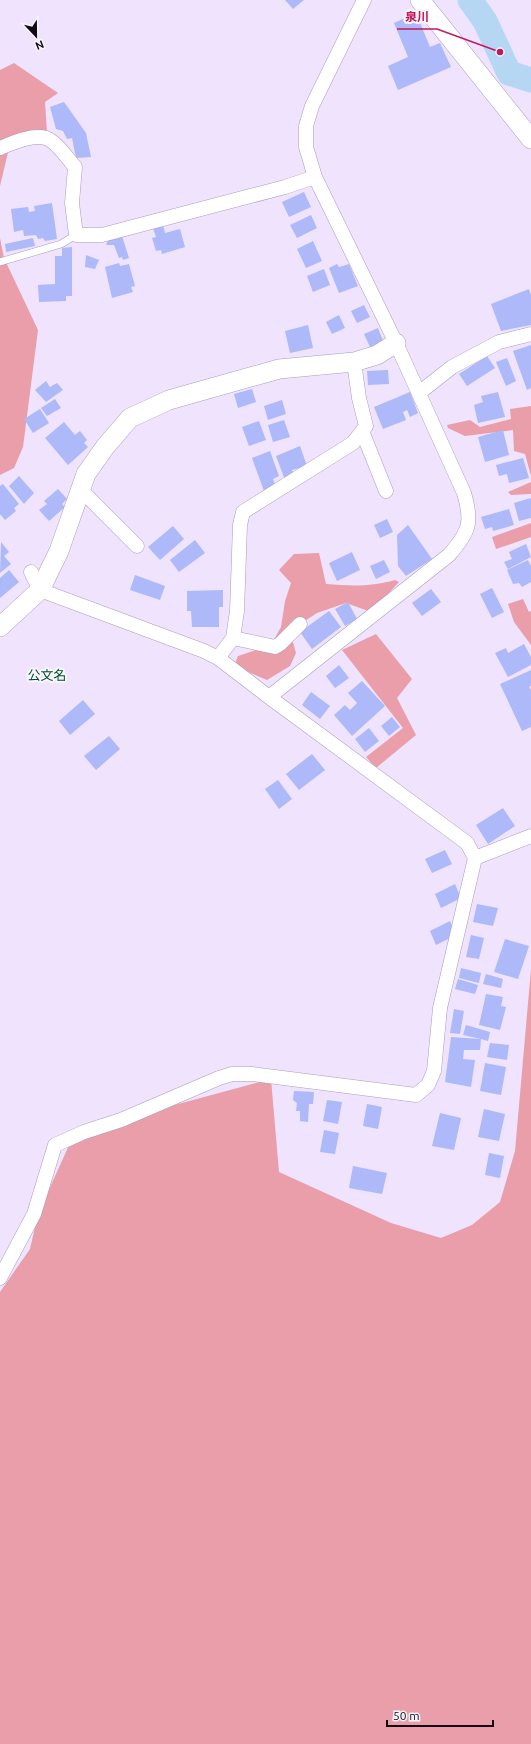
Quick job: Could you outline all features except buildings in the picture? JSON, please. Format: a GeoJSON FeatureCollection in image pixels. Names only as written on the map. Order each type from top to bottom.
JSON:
{"type":"FeatureCollection","features":[{"type":"Feature","properties":{"kind":"street"},"geometry":{"type":"LineString","coordinates":[[269,697],[448,556],[462,541],[468,528],[470,512],[464,493],[396,343],[315,177],[306,147],[306,126],[312,106],[364,0]]}},
{"type":"Feature","properties":{"kind":"street"},"geometry":{"type":"LineString","coordinates":[[420,0],[531,139]]}},
{"type":"Feature","properties":{"kind":"street"},"geometry":{"type":"LineString","coordinates":[[0,148],[21,139],[45,138],[55,145],[70,162],[74,167],[72,203],[76,235],[102,235],[277,189],[315,177]]}},
{"type":"Feature","properties":{"kind":"street"},"geometry":{"type":"LineString","coordinates":[[419,393],[452,367],[499,342],[531,334]]}},
{"type":"Feature","properties":{"kind":"street"},"geometry":{"type":"LineString","coordinates":[[0,627],[40,590],[59,551],[86,474],[105,447],[130,418],[144,410],[169,400],[279,370],[354,362],[377,355],[396,343]]}},
{"type":"Feature","properties":{"kind":"street"},"geometry":{"type":"LineString","coordinates":[[218,658],[233,638],[237,611],[240,525],[243,512],[353,442],[366,426],[359,398],[354,362]]}},
{"type":"Feature","properties":{"kind":"street"},"geometry":{"type":"LineString","coordinates":[[362,431],[386,491]]}},
{"type":"Feature","properties":{"kind":"street"},"geometry":{"type":"LineString","coordinates":[[81,490],[137,546]]}},
{"type":"Feature","properties":{"kind":"street"},"geometry":{"type":"LineString","coordinates":[[0,1278],[34,1214],[55,1145],[65,1140],[121,1120],[219,1078],[232,1074],[252,1074],[416,1095],[428,1085],[434,1071],[440,1008],[475,858],[467,843],[218,658],[40,590],[31,572]]}},
{"type":"Feature","properties":{"kind":"street"},"geometry":{"type":"LineString","coordinates":[[233,638],[275,647],[300,624]]}},
{"type":"Feature","properties":{"kind":"street"},"geometry":{"type":"LineString","coordinates":[[475,858],[531,836]]}},
{"type":"Feature","properties":{"kind":"lane"},"geometry":{"type":"LineString","coordinates":[[0,262],[60,244],[76,235]]}},
{"type":"Feature","properties":{"kind":"shaded area"},"geometry":{"type":"Polygon","coordinates":[[[14,63],[58,93],[45,102],[47,133],[10,144],[0,186],[0,70],[14,63]]]}},
{"type":"Feature","properties":{"kind":"shaded area"},"geometry":{"type":"Polygon","coordinates":[[[0,238],[4,258],[38,330],[23,447],[14,468],[0,475],[0,238]]]}},
{"type":"Feature","properties":{"kind":"shaded area"},"geometry":{"type":"Polygon","coordinates":[[[531,406],[531,476],[525,454],[514,451],[513,430],[465,436],[448,428],[447,425],[470,420],[480,427],[511,419],[510,409],[531,406]]]}},
{"type":"Feature","properties":{"kind":"shaded area"},"geometry":{"type":"Polygon","coordinates":[[[531,482],[531,494],[511,495],[508,492],[531,482]]]}},
{"type":"Feature","properties":{"kind":"shaded area"},"geometry":{"type":"Polygon","coordinates":[[[531,523],[531,537],[496,549],[492,537],[531,523]]]}},
{"type":"Feature","properties":{"kind":"shaded area"},"geometry":{"type":"Polygon","coordinates":[[[319,553],[326,584],[360,585],[377,584],[395,580],[399,582],[371,612],[346,603],[317,613],[300,624],[292,639],[296,653],[290,666],[267,680],[234,666],[238,656],[271,645],[281,627],[285,601],[291,583],[279,570],[294,554],[319,553]]]}},
{"type":"Feature","properties":{"kind":"shaded area"},"geometry":{"type":"Polygon","coordinates":[[[523,599],[529,612],[531,611],[531,645],[514,622],[508,604],[523,599]]]}},
{"type":"Feature","properties":{"kind":"shaded area"},"geometry":{"type":"Polygon","coordinates":[[[376,634],[412,679],[397,698],[416,735],[376,768],[366,757],[403,728],[342,650],[376,634]]]}},
{"type":"Feature","properties":{"kind":"shaded area"},"geometry":{"type":"Polygon","coordinates":[[[531,969],[531,1744],[0,1744],[0,1292],[30,1249],[38,1214],[70,1143],[156,1110],[271,1079],[279,1172],[391,1223],[441,1238],[472,1225],[500,1202],[515,1151],[531,969]]]}},
{"type":"Feature","properties":{"kind":"waterway"},"geometry":{"type":"LineString","coordinates":[[470,0],[485,21],[509,73],[531,80]]}},
{"type":"Feature","properties":{"kind":"place","name":"泉川"},"geometry":{"type":"Point","coordinates":[500,52]}},
{"type":"Feature","properties":{"kind":"district","name":"公文名"},"geometry":{"type":"Point","coordinates":[47,675]}}]}
